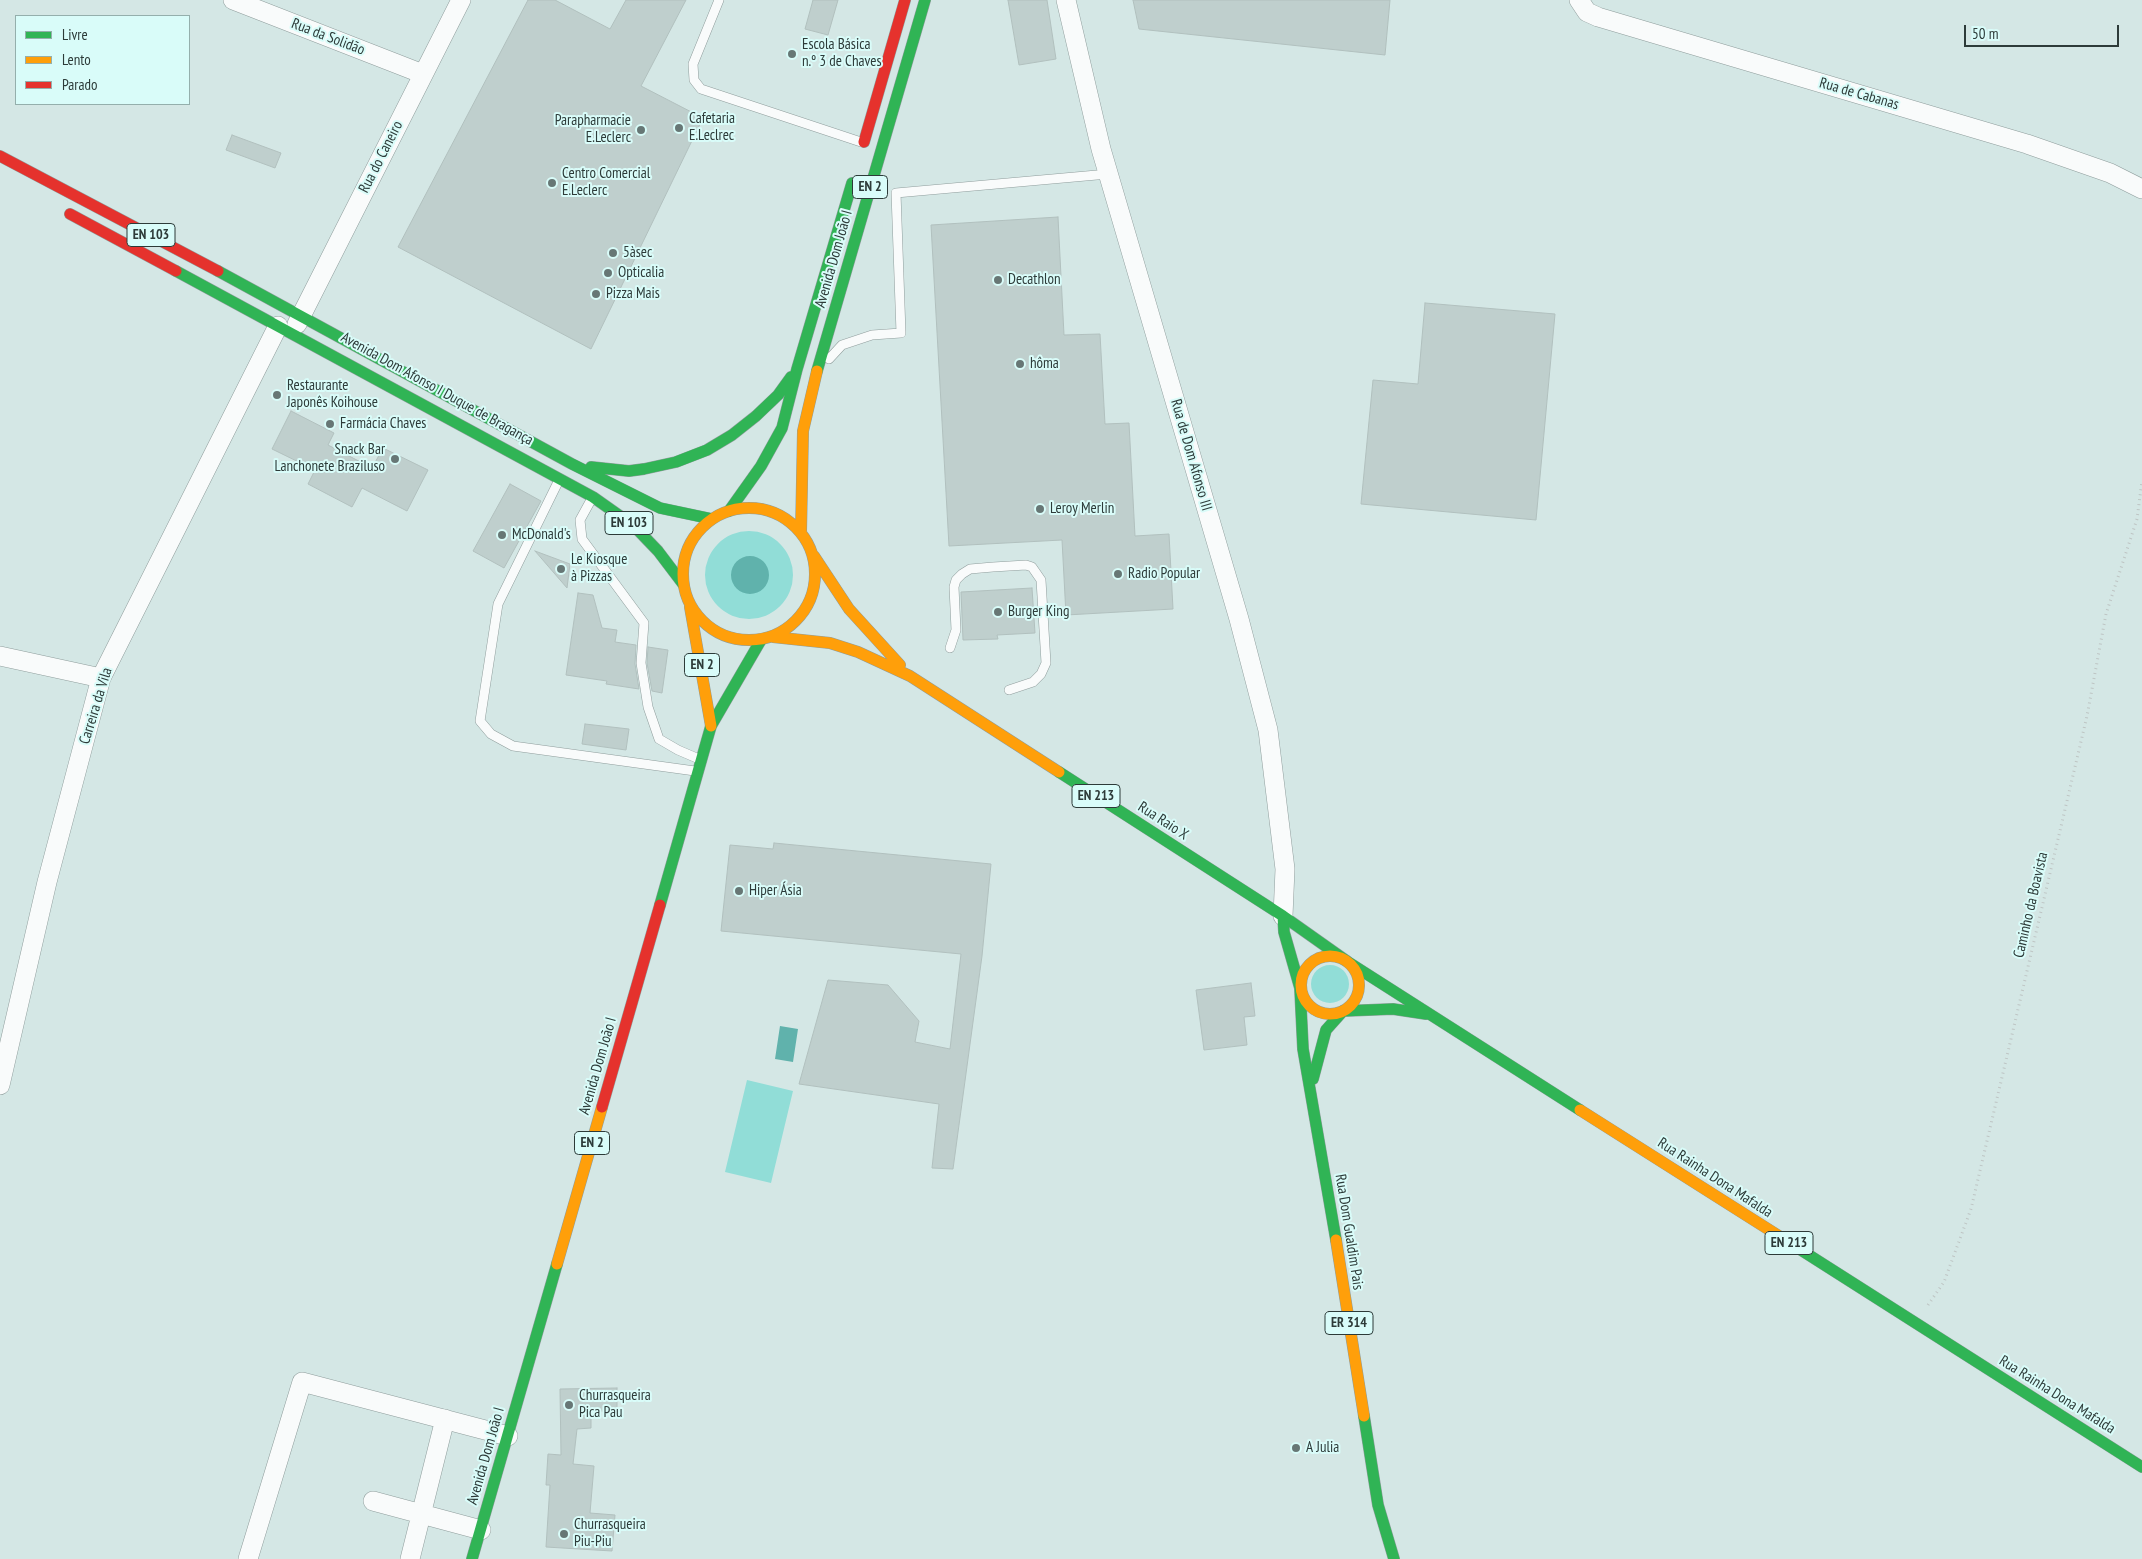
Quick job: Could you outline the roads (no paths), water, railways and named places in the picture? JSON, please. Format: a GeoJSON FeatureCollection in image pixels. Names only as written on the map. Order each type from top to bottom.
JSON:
{"type":"FeatureCollection","features":[{"type":"Feature","properties":{"kind":"main road"},"geometry":{"type":"LineString","coordinates":[[862,148],[905,0]]}},
{"type":"Feature","properties":{"kind":"main road","name":"Avenida Dom João I"},"geometry":{"type":"LineString","coordinates":[[801,532],[803,431],[816,374],[925,0]]}},
{"type":"Feature","properties":{"kind":"main road","name":"Avenida Dom Afonso I Duque de Bragança"},"geometry":{"type":"LineString","coordinates":[[0,156],[301,315],[572,464],[660,508],[712,519]]}},
{"type":"Feature","properties":{"kind":"main road","name":"Avenida Dom João I"},"geometry":{"type":"LineString","coordinates":[[729,511],[761,466],[782,428],[797,369],[855,171]]}},
{"type":"Feature","properties":{"kind":"main road","name":"Avenida Dom Afonso I Duque de Bragança"},"geometry":{"type":"LineString","coordinates":[[61,209],[593,498],[634,526],[658,551],[683,584]]}},
{"type":"Feature","properties":{"kind":"main road","name":"Avenida Dom Afonso I Duque de Bragança"},"geometry":{"type":"LineString","coordinates":[[572,464],[629,471],[660,466],[692,456],[718,444],[744,427],[778,395],[797,369]]}},
{"type":"Feature","properties":{"kind":"main road","name":"EN 2"},"geometry":{"type":"LineString","coordinates":[[748,508],[768,510],[786,519],[801,532],[813,555],[816,575],[813,594],[804,612],[790,627],[772,637],[761,640],[739,640],[719,634],[702,622],[690,605],[683,584],[683,566],[688,548],[698,532],[712,519],[729,511],[748,508]]}},
{"type":"Feature","properties":{"kind":"main road","name":"Rua Raio X"},"geometry":{"type":"LineString","coordinates":[[813,555],[849,609],[910,676]]}},
{"type":"Feature","properties":{"kind":"main road","name":"Avenida Dom João I"},"geometry":{"type":"LineString","coordinates":[[690,605],[703,671],[711,726]]}},
{"type":"Feature","properties":{"kind":"main road","name":"Rua Raio X"},"geometry":{"type":"LineString","coordinates":[[772,637],[830,643],[858,652],[910,676],[1282,916],[1348,962]]}},
{"type":"Feature","properties":{"kind":"main road","name":"Avenida Dom João I"},"geometry":{"type":"LineString","coordinates":[[472,1559],[711,726],[761,640]]}},
{"type":"Feature","properties":{"kind":"main road","name":"EN 213"},"geometry":{"type":"LineString","coordinates":[[1282,916],[1284,932],[1300,988],[1308,1005],[1316,1011],[1334,1014],[1343,1011],[1393,1009],[1437,1016]]}},
{"type":"Feature","properties":{"kind":"main road","name":"EN 213"},"geometry":{"type":"LineString","coordinates":[[1300,988],[1301,977],[1306,966],[1315,959],[1326,955],[1338,956],[1348,962],[1356,971],[1359,982],[1358,994],[1352,1004],[1343,1011]]}},
{"type":"Feature","properties":{"kind":"main road","name":"Rua Rainha Dona Mafalda"},"geometry":{"type":"LineString","coordinates":[[1348,962],[1437,1016],[1914,1324],[2142,1466]]}},
{"type":"Feature","properties":{"kind":"main road","name":"Rua Dom Gualdim Pais"},"geometry":{"type":"LineString","coordinates":[[1300,988],[1301,1035],[1311,1086],[1378,1505],[1394,1559]]}},
{"type":"Feature","properties":{"kind":"main road","name":"Rua Dom Gualdim Pais"},"geometry":{"type":"LineString","coordinates":[[1311,1086],[1326,1030],[1343,1011]]}},
{"type":"Feature","properties":{"kind":"street","name":"Rua da Solidão"},"geometry":{"type":"LineString","coordinates":[[233,0],[423,74]]}},
{"type":"Feature","properties":{"kind":"street","name":"Rua do Caneiro"},"geometry":{"type":"LineString","coordinates":[[301,315],[461,0]]}},
{"type":"Feature","properties":{"kind":"street","name":"Rua de Dom Afonso III"},"geometry":{"type":"LineString","coordinates":[[1066,0],[1108,174],[1239,619],[1268,730],[1286,869],[1282,916]]}},
{"type":"Feature","properties":{"kind":"street","name":"Rua de Cabanas"},"geometry":{"type":"LineString","coordinates":[[1579,0],[1587,12],[1598,17],[2027,144],[2110,173],[2142,189]]}},
{"type":"Feature","properties":{"kind":"street"},"geometry":{"type":"LineString","coordinates":[[285,330],[301,315]]}},
{"type":"Feature","properties":{"kind":"street","name":"Carreira da Vila"},"geometry":{"type":"LineString","coordinates":[[0,1085],[47,882],[102,678],[285,330]]}},
{"type":"Feature","properties":{"kind":"street"},"geometry":{"type":"LineString","coordinates":[[0,656],[102,678]]}},
{"type":"Feature","properties":{"kind":"street"},"geometry":{"type":"LineString","coordinates":[[248,1559],[302,1382],[508,1436]]}},
{"type":"Feature","properties":{"kind":"street"},"geometry":{"type":"LineString","coordinates":[[410,1559],[445,1419]]}},
{"type":"Feature","properties":{"kind":"street"},"geometry":{"type":"LineString","coordinates":[[373,1501],[481,1530]]}},
{"type":"Feature","properties":{"kind":"lane"},"geometry":{"type":"LineString","coordinates":[[719,0],[693,64],[694,80],[701,88],[862,148]]}},
{"type":"Feature","properties":{"kind":"lane"},"geometry":{"type":"LineString","coordinates":[[816,374],[842,345],[872,335],[901,333],[896,193],[1108,174]]}},
{"type":"Feature","properties":{"kind":"lane"},"geometry":{"type":"LineString","coordinates":[[560,479],[498,604],[480,721],[491,734],[513,746],[698,772]]}},
{"type":"Feature","properties":{"kind":"lane"},"geometry":{"type":"LineString","coordinates":[[593,498],[580,520],[582,539],[644,623],[641,663],[648,707],[659,738],[678,750],[702,760]]}},
{"type":"Feature","properties":{"kind":"lane"},"geometry":{"type":"LineString","coordinates":[[950,648],[956,630],[954,587],[956,580],[970,570],[1026,565],[1032,568],[1041,580],[1046,663],[1041,674],[1033,682],[1009,690]]}},
{"type":"Feature","properties":{"kind":"place","name":"Escola Básica n.º 3 de Chaves"},"geometry":{"type":"Point","coordinates":[792,54]}},
{"type":"Feature","properties":{"kind":"place","name":"Cafetaria E.Leclrec"},"geometry":{"type":"Point","coordinates":[679,128]}},
{"type":"Feature","properties":{"kind":"place","name":"Parapharmacie E.Leclerc"},"geometry":{"type":"Point","coordinates":[641,130]}},
{"type":"Feature","properties":{"kind":"place","name":"Centro Comercial E.Leclerc"},"geometry":{"type":"Point","coordinates":[552,183]}},
{"type":"Feature","properties":{"kind":"place","name":"5àsec"},"geometry":{"type":"Point","coordinates":[613,253]}},
{"type":"Feature","properties":{"kind":"place","name":"Opticalia"},"geometry":{"type":"Point","coordinates":[608,273]}},
{"type":"Feature","properties":{"kind":"place","name":"Decathlon"},"geometry":{"type":"Point","coordinates":[998,280]}},
{"type":"Feature","properties":{"kind":"place","name":"Pizza Mais"},"geometry":{"type":"Point","coordinates":[596,294]}},
{"type":"Feature","properties":{"kind":"place","name":"hôma"},"geometry":{"type":"Point","coordinates":[1020,364]}},
{"type":"Feature","properties":{"kind":"place","name":"Restaurante Japonês Koihouse"},"geometry":{"type":"Point","coordinates":[277,395]}},
{"type":"Feature","properties":{"kind":"place","name":"Farmácia Chaves"},"geometry":{"type":"Point","coordinates":[330,424]}},
{"type":"Feature","properties":{"kind":"place","name":"Snack Bar Lanchonete Braziluso"},"geometry":{"type":"Point","coordinates":[395,459]}},
{"type":"Feature","properties":{"kind":"place","name":"Leroy Merlin"},"geometry":{"type":"Point","coordinates":[1040,509]}},
{"type":"Feature","properties":{"kind":"place","name":"McDonald's"},"geometry":{"type":"Point","coordinates":[502,535]}},
{"type":"Feature","properties":{"kind":"place","name":"Le Kiosque à Pizzas"},"geometry":{"type":"Point","coordinates":[561,569]}},
{"type":"Feature","properties":{"kind":"place","name":"Radio Popular"},"geometry":{"type":"Point","coordinates":[1118,574]}},
{"type":"Feature","properties":{"kind":"place","name":"Burger King"},"geometry":{"type":"Point","coordinates":[998,612]}},
{"type":"Feature","properties":{"kind":"place","name":"Hiper Ásia"},"geometry":{"type":"Point","coordinates":[739,891]}},
{"type":"Feature","properties":{"kind":"place","name":"Churrasqueira Pica Pau"},"geometry":{"type":"Point","coordinates":[569,1405]}},
{"type":"Feature","properties":{"kind":"place","name":"A Julia"},"geometry":{"type":"Point","coordinates":[1296,1448]}},
{"type":"Feature","properties":{"kind":"place","name":"Churrasqueira Piu-Piu"},"geometry":{"type":"Point","coordinates":[564,1534]}}]}
